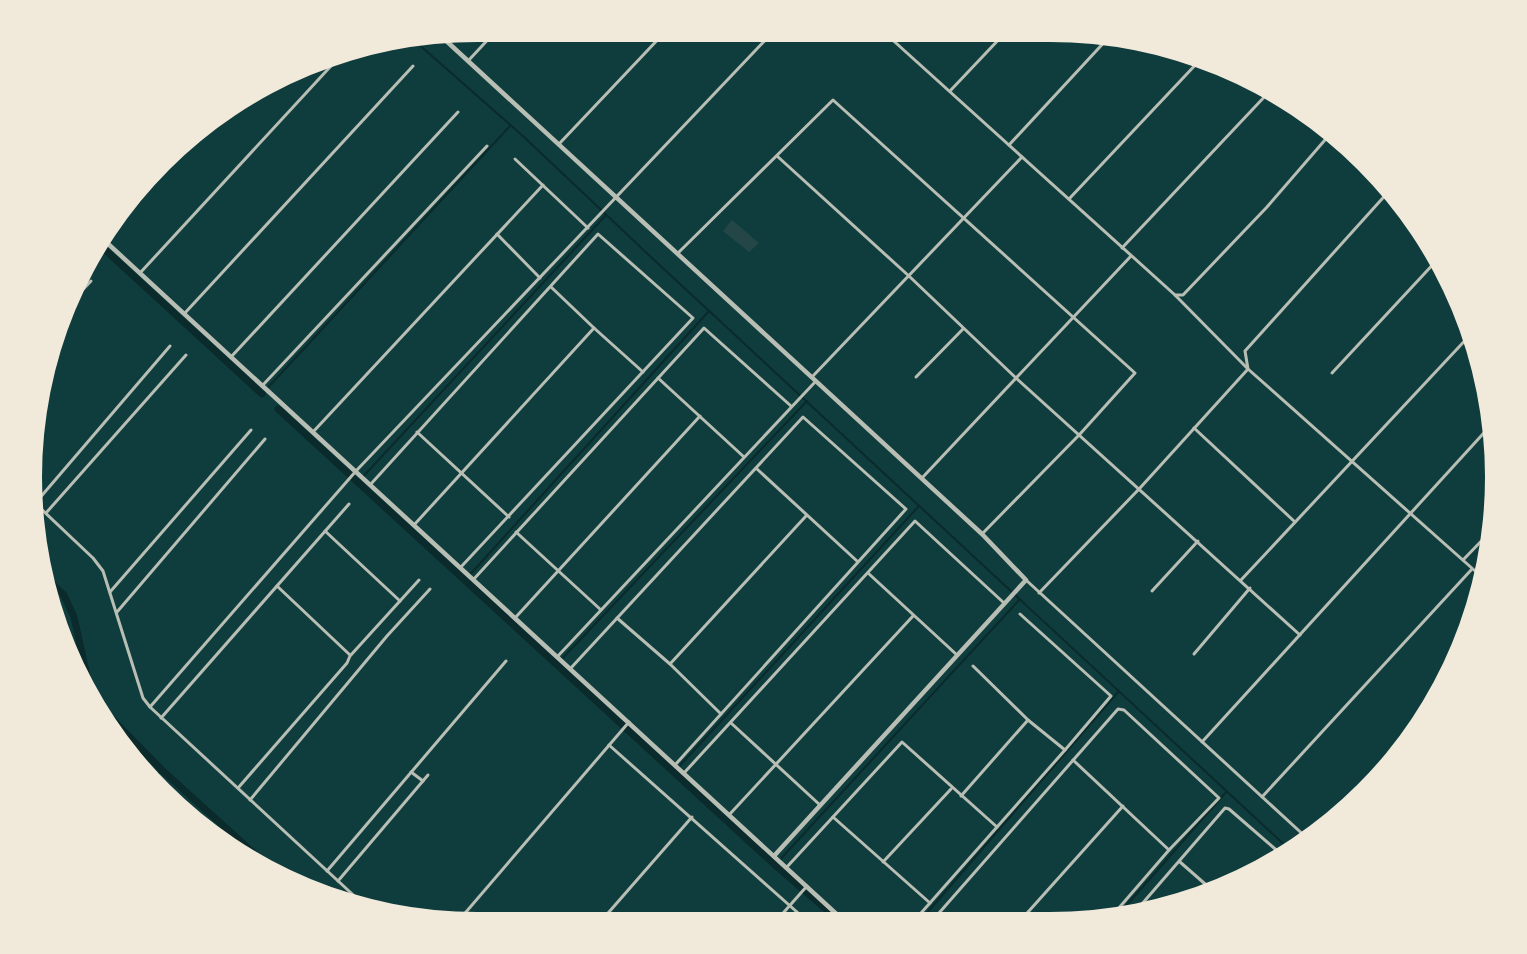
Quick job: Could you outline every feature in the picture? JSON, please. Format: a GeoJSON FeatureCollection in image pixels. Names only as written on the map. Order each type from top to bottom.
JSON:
{"type":"FeatureCollection","features":[{"type":"Feature","properties":{"kind":"street"},"geometry":{"type":"LineString","coordinates":[[468,61],[486,42]]}},
{"type":"Feature","properties":{"kind":"street"},"geometry":{"type":"LineString","coordinates":[[559,144],[655,42]]}},
{"type":"Feature","properties":{"kind":"street"},"geometry":{"type":"LineString","coordinates":[[150,707],[350,478],[763,42]]}},
{"type":"Feature","properties":{"kind":"street"},"geometry":{"type":"LineString","coordinates":[[897,42],[1175,295],[1248,369],[1475,571]]}},
{"type":"Feature","properties":{"kind":"street"},"geometry":{"type":"LineString","coordinates":[[950,91],[996,42]]}},
{"type":"Feature","properties":{"kind":"street"},"geometry":{"type":"LineString","coordinates":[[449,43],[922,478],[982,534],[1026,580],[1301,832]]}},
{"type":"Feature","properties":{"kind":"street"},"geometry":{"type":"LineString","coordinates":[[1009,145],[1101,45]]}},
{"type":"Feature","properties":{"kind":"street"},"geometry":{"type":"LineString","coordinates":[[184,314],[413,66]]}},
{"type":"Feature","properties":{"kind":"street"},"geometry":{"type":"LineString","coordinates":[[1069,199],[1194,66]]}},
{"type":"Feature","properties":{"kind":"street"},"geometry":{"type":"LineString","coordinates":[[140,274],[329,68]]}},
{"type":"Feature","properties":{"kind":"street"},"geometry":{"type":"LineString","coordinates":[[1122,248],[1264,98]]}},
{"type":"Feature","properties":{"kind":"street"},"geometry":{"type":"LineString","coordinates":[[677,254],[833,100],[1135,373],[1080,434],[982,534]]}},
{"type":"Feature","properties":{"kind":"street"},"geometry":{"type":"LineString","coordinates":[[231,357],[458,112]]}},
{"type":"Feature","properties":{"kind":"street"},"geometry":{"type":"LineString","coordinates":[[1175,295],[1183,295],[1267,207],[1325,141]]}},
{"type":"Feature","properties":{"kind":"street"},"geometry":{"type":"LineString","coordinates":[[262,386],[488,146]]}},
{"type":"Feature","properties":{"kind":"street"},"geometry":{"type":"LineString","coordinates":[[777,156],[910,277],[1016,378],[1300,635]]}},
{"type":"Feature","properties":{"kind":"street"},"geometry":{"type":"LineString","coordinates":[[557,657],[1022,157]]}},
{"type":"Feature","properties":{"kind":"street"},"geometry":{"type":"LineString","coordinates":[[515,159],[588,228]]}},
{"type":"Feature","properties":{"kind":"street"},"geometry":{"type":"LineString","coordinates":[[313,432],[543,185]]}},
{"type":"Feature","properties":{"kind":"street"},"geometry":{"type":"LineString","coordinates":[[1248,369],[1245,351],[1383,198]]}},
{"type":"Feature","properties":{"kind":"street"},"geometry":{"type":"LineString","coordinates":[[497,234],[540,278]]}},
{"type":"Feature","properties":{"kind":"street"},"geometry":{"type":"LineString","coordinates":[[368,483],[598,234],[693,318],[461,569]]}},
{"type":"Feature","properties":{"kind":"street"},"geometry":{"type":"LineString","coordinates":[[109,245],[627,724],[684,773],[834,912]]}},
{"type":"Feature","properties":{"kind":"street"},"geometry":{"type":"LineString","coordinates":[[922,478],[1131,256]]}},
{"type":"Feature","properties":{"kind":"street"},"geometry":{"type":"LineString","coordinates":[[1332,373],[1430,266]]}},
{"type":"Feature","properties":{"kind":"street"},"geometry":{"type":"LineString","coordinates":[[88,284],[91,280]]}},
{"type":"Feature","properties":{"kind":"street"},"geometry":{"type":"LineString","coordinates":[[551,287],[643,372]]}},
{"type":"Feature","properties":{"kind":"street"},"geometry":{"type":"LineString","coordinates":[[414,525],[594,328]]}},
{"type":"Feature","properties":{"kind":"street"},"geometry":{"type":"LineString","coordinates":[[472,579],[704,328],[791,406]]}},
{"type":"Feature","properties":{"kind":"street"},"geometry":{"type":"LineString","coordinates":[[916,377],[964,328]]}},
{"type":"Feature","properties":{"kind":"street"},"geometry":{"type":"LineString","coordinates":[[1241,580],[1464,342]]}},
{"type":"Feature","properties":{"kind":"street"},"geometry":{"type":"LineString","coordinates":[[43,495],[170,346]]}},
{"type":"Feature","properties":{"kind":"street"},"geometry":{"type":"LineString","coordinates":[[46,513],[186,355]]}},
{"type":"Feature","properties":{"kind":"street"},"geometry":{"type":"LineString","coordinates":[[1040,593],[1140,488],[1248,369]]}},
{"type":"Feature","properties":{"kind":"street"},"geometry":{"type":"LineString","coordinates":[[658,378],[744,457]]}},
{"type":"Feature","properties":{"kind":"street"},"geometry":{"type":"LineString","coordinates":[[515,618],[700,416]]}},
{"type":"Feature","properties":{"kind":"street"},"geometry":{"type":"LineString","coordinates":[[570,669],[757,470],[803,417],[906,509],[675,765]]}},
{"type":"Feature","properties":{"kind":"street"},"geometry":{"type":"LineString","coordinates":[[1194,428],[1295,522]]}},
{"type":"Feature","properties":{"kind":"street"},"geometry":{"type":"LineString","coordinates":[[110,592],[251,430]]}},
{"type":"Feature","properties":{"kind":"street"},"geometry":{"type":"LineString","coordinates":[[417,432],[509,517]]}},
{"type":"Feature","properties":{"kind":"street"},"geometry":{"type":"LineString","coordinates":[[1202,742],[1482,434]]}},
{"type":"Feature","properties":{"kind":"street"},"geometry":{"type":"LineString","coordinates":[[117,612],[265,439]]}},
{"type":"Feature","properties":{"kind":"street"},"geometry":{"type":"LineString","coordinates":[[757,470],[857,562]]}},
{"type":"Feature","properties":{"kind":"street"},"geometry":{"type":"LineString","coordinates":[[161,718],[349,504]]}},
{"type":"Feature","properties":{"kind":"street"},"geometry":{"type":"LineString","coordinates":[[44,511],[93,558],[103,571],[143,698],[150,707],[351,893]]}},
{"type":"Feature","properties":{"kind":"street"},"geometry":{"type":"LineString","coordinates":[[670,664],[806,516]]}},
{"type":"Feature","properties":{"kind":"street"},"geometry":{"type":"LineString","coordinates":[[684,773],[915,521],[1006,603]]}},
{"type":"Feature","properties":{"kind":"street"},"geometry":{"type":"LineString","coordinates":[[325,531],[400,602]]}},
{"type":"Feature","properties":{"kind":"street"},"geometry":{"type":"LineString","coordinates":[[516,532],[601,610]]}},
{"type":"Feature","properties":{"kind":"street"},"geometry":{"type":"LineString","coordinates":[[1152,591],[1198,541]]}},
{"type":"Feature","properties":{"kind":"street"},"geometry":{"type":"LineString","coordinates":[[1462,560],[1480,542]]}},
{"type":"Feature","properties":{"kind":"street"},"geometry":{"type":"LineString","coordinates":[[1262,797],[1472,569]]}},
{"type":"Feature","properties":{"kind":"street"},"geometry":{"type":"LineString","coordinates":[[868,573],[958,655]]}},
{"type":"Feature","properties":{"kind":"street"},"geometry":{"type":"LineString","coordinates":[[238,788],[347,663],[350,656],[419,580]]}},
{"type":"Feature","properties":{"kind":"street"},"geometry":{"type":"LineString","coordinates":[[774,856],[1026,580]]}},
{"type":"Feature","properties":{"kind":"street"},"geometry":{"type":"LineString","coordinates":[[277,586],[350,656]]}},
{"type":"Feature","properties":{"kind":"street"},"geometry":{"type":"LineString","coordinates":[[1194,654],[1250,588]]}},
{"type":"Feature","properties":{"kind":"street"},"geometry":{"type":"LineString","coordinates":[[250,800],[387,636],[430,589]]}},
{"type":"Feature","properties":{"kind":"street"},"geometry":{"type":"LineString","coordinates":[[922,912],[1111,696],[1020,614]]}},
{"type":"Feature","properties":{"kind":"street"},"geometry":{"type":"LineString","coordinates":[[729,814],[913,616]]}},
{"type":"Feature","properties":{"kind":"street"},"geometry":{"type":"LineString","coordinates":[[617,618],[670,664],[721,714]]}},
{"type":"Feature","properties":{"kind":"street"},"geometry":{"type":"LineString","coordinates":[[327,871],[506,661]]}},
{"type":"Feature","properties":{"kind":"street"},"geometry":{"type":"LineString","coordinates":[[973,666],[1028,720],[1065,750]]}},
{"type":"Feature","properties":{"kind":"street"},"geometry":{"type":"LineString","coordinates":[[940,912],[1118,709],[1124,710],[1219,798],[1169,850],[1121,906]]}},
{"type":"Feature","properties":{"kind":"street"},"geometry":{"type":"LineString","coordinates":[[961,796],[1028,720]]}},
{"type":"Feature","properties":{"kind":"street"},"geometry":{"type":"LineString","coordinates":[[731,723],[820,804]]}},
{"type":"Feature","properties":{"kind":"street"},"geometry":{"type":"LineString","coordinates":[[466,912],[627,724]]}},
{"type":"Feature","properties":{"kind":"street"},"geometry":{"type":"LineString","coordinates":[[786,867],[902,742],[997,828]]}},
{"type":"Feature","properties":{"kind":"street"},"geometry":{"type":"LineString","coordinates":[[609,744],[797,912]]}},
{"type":"Feature","properties":{"kind":"street"},"geometry":{"type":"LineString","coordinates":[[1073,760],[1169,850]]}},
{"type":"Feature","properties":{"kind":"street"},"geometry":{"type":"LineString","coordinates":[[411,772],[423,781]]}},
{"type":"Feature","properties":{"kind":"street"},"geometry":{"type":"LineString","coordinates":[[338,881],[428,776]]}},
{"type":"Feature","properties":{"kind":"street"},"geometry":{"type":"LineString","coordinates":[[883,862],[952,788]]}},
{"type":"Feature","properties":{"kind":"street"},"geometry":{"type":"LineString","coordinates":[[1028,912],[1123,806]]}},
{"type":"Feature","properties":{"kind":"street"},"geometry":{"type":"LineString","coordinates":[[1144,902],[1225,808],[1275,849]]}},
{"type":"Feature","properties":{"kind":"street"},"geometry":{"type":"LineString","coordinates":[[609,912],[692,817]]}},
{"type":"Feature","properties":{"kind":"street"},"geometry":{"type":"LineString","coordinates":[[833,817],[930,903]]}},
{"type":"Feature","properties":{"kind":"street"},"geometry":{"type":"LineString","coordinates":[[1180,862],[1204,883]]}},
{"type":"Feature","properties":{"kind":"street"},"geometry":{"type":"LineString","coordinates":[[784,912],[806,887]]}},
{"type":"Feature","properties":{"kind":"shaded area"},"geometry":{"type":"Polygon","coordinates":[[[732,220],[759,243],[749,252],[723,231],[732,220]]]}},
{"type":"Feature","properties":{"kind":"waterway"},"geometry":{"type":"LineString","coordinates":[[420,46],[524,137],[1284,844]]}},
{"type":"Feature","properties":{"kind":"waterway"},"geometry":{"type":"LineString","coordinates":[[262,394],[511,125]]}},
{"type":"Feature","properties":{"kind":"waterway"},"geometry":{"type":"LineString","coordinates":[[358,482],[606,215]]}},
{"type":"Feature","properties":{"kind":"waterway"},"geometry":{"type":"LineString","coordinates":[[105,250],[262,394]]}},
{"type":"Feature","properties":{"kind":"waterway"},"geometry":{"type":"LineString","coordinates":[[465,580],[709,311]]}},
{"type":"Feature","properties":{"kind":"waterway"},"geometry":{"type":"LineString","coordinates":[[557,664],[807,401]]}},
{"type":"Feature","properties":{"kind":"waterway"},"geometry":{"type":"LineString","coordinates":[[278,409],[775,865],[830,912]]}},
{"type":"Feature","properties":{"kind":"waterway"},"geometry":{"type":"LineString","coordinates":[[674,772],[919,506]]}},
{"type":"Feature","properties":{"kind":"waterway"},"geometry":{"type":"LineString","coordinates":[[56,588],[64,595],[74,617],[84,663]]}},
{"type":"Feature","properties":{"kind":"waterway"},"geometry":{"type":"LineString","coordinates":[[775,865],[1020,599]]}},
{"type":"Feature","properties":{"kind":"waterway"},"geometry":{"type":"LineString","coordinates":[[928,912],[1119,691]]}},
{"type":"Feature","properties":{"kind":"waterway"},"geometry":{"type":"LineString","coordinates":[[124,732],[162,770],[245,845]]}},
{"type":"Feature","properties":{"kind":"waterway"},"geometry":{"type":"LineString","coordinates":[[159,774],[162,770]]}},
{"type":"Feature","properties":{"kind":"waterway"},"geometry":{"type":"LineString","coordinates":[[1127,905],[1227,791]]}}]}
